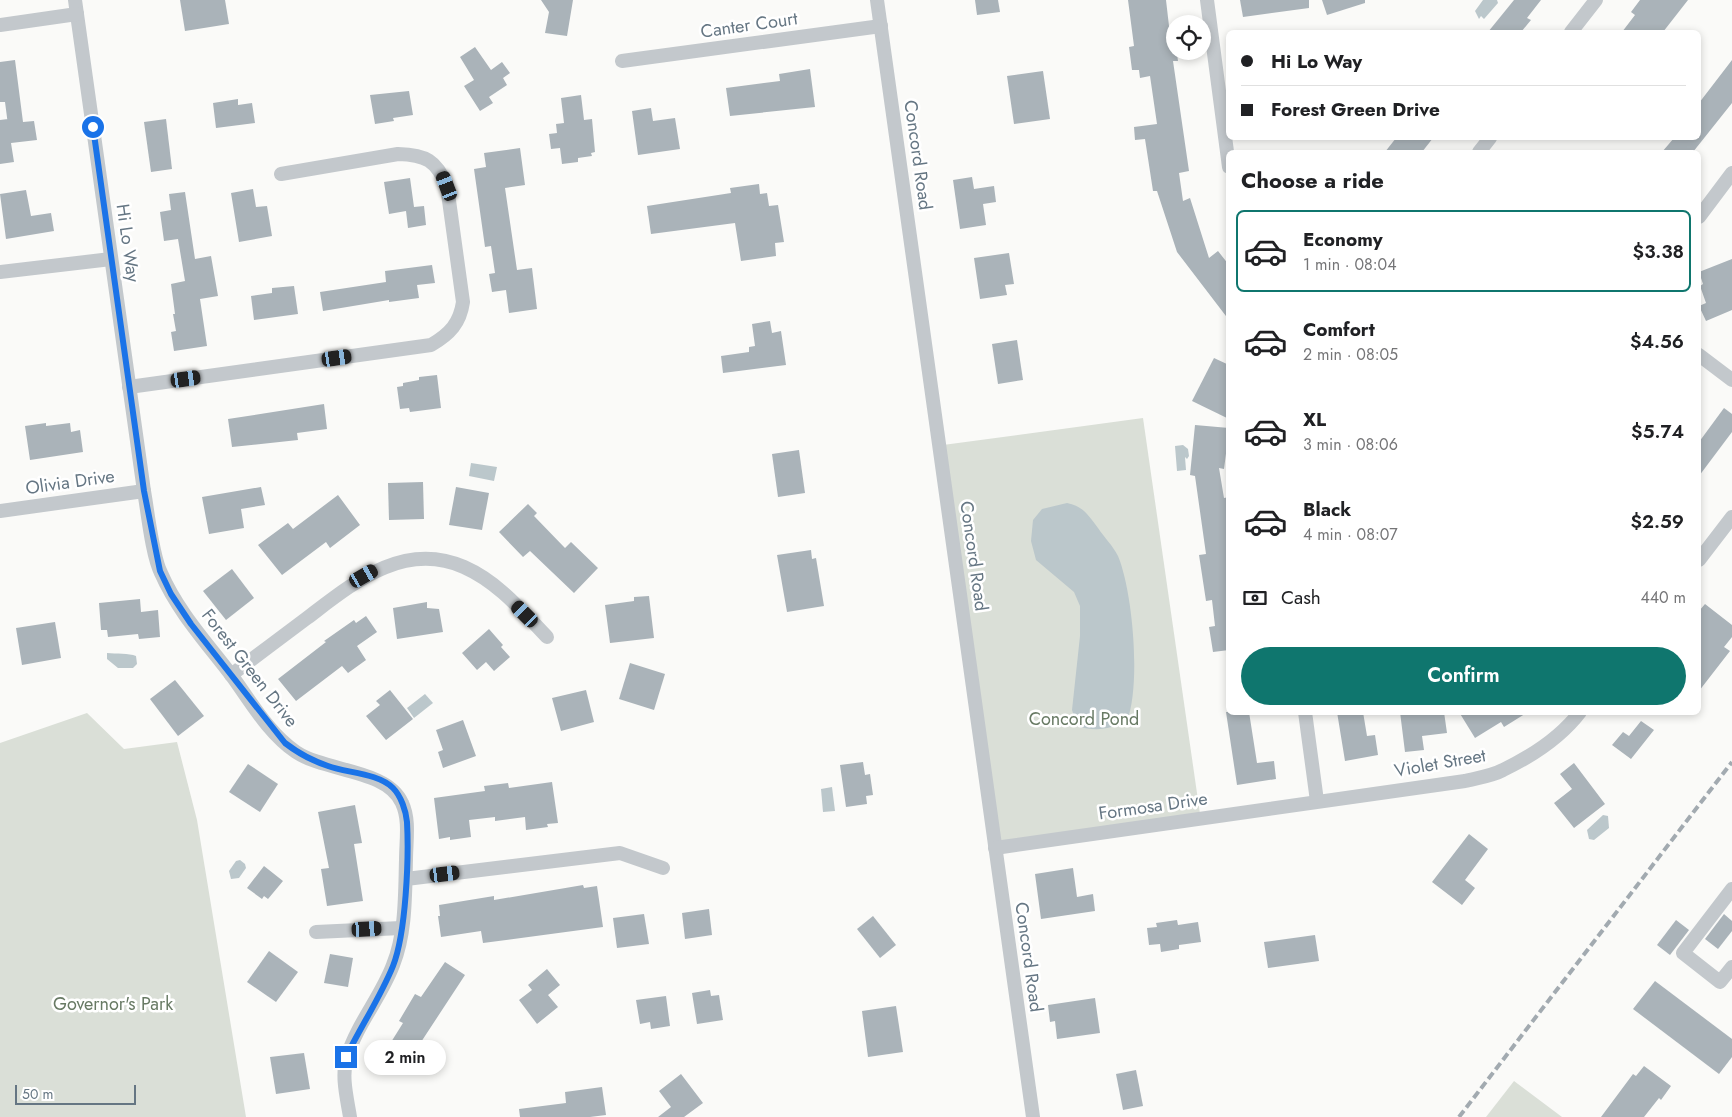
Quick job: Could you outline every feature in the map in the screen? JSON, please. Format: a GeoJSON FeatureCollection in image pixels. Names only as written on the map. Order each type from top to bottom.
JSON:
{"type":"FeatureCollection","features":[{"type":"Feature","properties":{"kind":"street","name":"Concord Road"},"geometry":{"type":"LineString","coordinates":[[877,0],[1033,1117]]}},
{"type":"Feature","properties":{"kind":"street"},"geometry":{"type":"LineString","coordinates":[[1206,0],[1227,150]]}},
{"type":"Feature","properties":{"kind":"street"},"geometry":{"type":"LineString","coordinates":[[1573,30],[1596,0]]}},
{"type":"Feature","properties":{"kind":"street"},"geometry":{"type":"LineString","coordinates":[[0,25],[76,7]]}},
{"type":"Feature","properties":{"kind":"street","name":"Hi Lo Way"},"geometry":{"type":"LineString","coordinates":[[76,7],[144,491]]}},
{"type":"Feature","properties":{"kind":"street","name":"Canter Court"},"geometry":{"type":"LineString","coordinates":[[622,61],[881,26]]}},
{"type":"Feature","properties":{"kind":"street"},"geometry":{"type":"LineString","coordinates":[[1481,150],[1488,140]]}},
{"type":"Feature","properties":{"kind":"street"},"geometry":{"type":"LineString","coordinates":[[130,387],[432,345],[446,336],[456,326],[462,314],[463,302],[447,186],[441,171],[430,160],[414,154],[398,154],[281,174]]}},
{"type":"Feature","properties":{"kind":"street"},"geometry":{"type":"LineString","coordinates":[[1701,214],[1732,173]]}},
{"type":"Feature","properties":{"kind":"street"},"geometry":{"type":"LineString","coordinates":[[0,272],[111,259]]}},
{"type":"Feature","properties":{"kind":"street"},"geometry":{"type":"LineString","coordinates":[[1701,357],[1732,380]]}},
{"type":"Feature","properties":{"kind":"street","name":"Olivia Drive"},"geometry":{"type":"LineString","coordinates":[[0,511],[144,491]]}},
{"type":"Feature","properties":{"kind":"street","name":"Forest Green Drive"},"geometry":{"type":"LineString","coordinates":[[144,491],[160,571],[171,594],[191,624],[269,726],[296,752],[327,766],[377,779],[392,788],[402,803],[407,821],[406,879],[402,928],[394,964],[346,1057],[346,1093],[350,1117]]}},
{"type":"Feature","properties":{"kind":"street"},"geometry":{"type":"LineString","coordinates":[[1701,557],[1732,517]]}},
{"type":"Feature","properties":{"kind":"street"},"geometry":{"type":"LineString","coordinates":[[231,675],[352,584],[377,569],[396,562],[423,559],[446,561],[463,567],[502,591],[547,637]]}},
{"type":"Feature","properties":{"kind":"street"},"geometry":{"type":"LineString","coordinates":[[1306,715],[1317,801]]}},
{"type":"Feature","properties":{"kind":"street","name":"Violet Street"},"geometry":{"type":"LineString","coordinates":[[1317,801],[1465,781],[1502,771],[1536,751],[1572,722],[1578,715]]}},
{"type":"Feature","properties":{"kind":"street","name":"Formosa Drive"},"geometry":{"type":"LineString","coordinates":[[995,848],[1317,801]]}},
{"type":"Feature","properties":{"kind":"street"},"geometry":{"type":"LineString","coordinates":[[406,879],[620,853],[663,868]]}},
{"type":"Feature","properties":{"kind":"street"},"geometry":{"type":"LineString","coordinates":[[1732,889],[1684,953],[1720,982],[1732,967]]}},
{"type":"Feature","properties":{"kind":"street"},"geometry":{"type":"LineString","coordinates":[[316,932],[402,928]]}},
{"type":"Feature","properties":{"kind":"green space","name":"Concord Pond"},"geometry":{"type":"Polygon","coordinates":[[[1143,418],[1200,814],[999,843],[943,445],[1143,418]]]}},
{"type":"Feature","properties":{"kind":"green space","name":"Governor's Park"},"geometry":{"type":"Polygon","coordinates":[[[87,713],[124,749],[177,742],[197,820],[246,1117],[0,1117],[0,743],[87,713]]]}},
{"type":"Feature","properties":{"kind":"green space"},"geometry":{"type":"Polygon","coordinates":[[[1514,1081],[1562,1117],[1486,1117],[1514,1081]]]}},
{"type":"Feature","properties":{"kind":"shaded area"},"geometry":{"type":"Polygon","coordinates":[[[1483,0],[1497,0],[1498,3],[1484,19],[1481,16],[1479,19],[1475,11],[1483,0]]]}},
{"type":"Feature","properties":{"kind":"shaded area"},"geometry":{"type":"Polygon","coordinates":[[[1183,445],[1188,449],[1189,456],[1187,459],[1185,457],[1186,470],[1177,471],[1175,446],[1183,445]]]}},
{"type":"Feature","properties":{"kind":"shaded area"},"geometry":{"type":"Polygon","coordinates":[[[471,463],[497,467],[494,481],[469,476],[471,463]]]}},
{"type":"Feature","properties":{"kind":"shaded area"},"geometry":{"type":"Polygon","coordinates":[[[1067,503],[1077,506],[1085,512],[1114,549],[1118,556],[1128,592],[1134,662],[1134,685],[1131,705],[1127,721],[1103,729],[1077,726],[1072,710],[1080,636],[1080,606],[1074,592],[1036,560],[1031,541],[1033,520],[1042,509],[1067,503]]]}},
{"type":"Feature","properties":{"kind":"shaded area"},"geometry":{"type":"Polygon","coordinates":[[[107,653],[136,656],[137,664],[133,668],[118,668],[107,659],[107,653]]]}},
{"type":"Feature","properties":{"kind":"shaded area"},"geometry":{"type":"Polygon","coordinates":[[[425,694],[433,703],[414,718],[407,708],[425,694]]]}},
{"type":"Feature","properties":{"kind":"shaded area"},"geometry":{"type":"Polygon","coordinates":[[[832,787],[835,811],[823,812],[821,789],[832,787]]]}},
{"type":"Feature","properties":{"kind":"shaded area"},"geometry":{"type":"Polygon","coordinates":[[[1603,815],[1608,816],[1609,828],[1594,840],[1589,839],[1587,830],[1603,815]]]}},
{"type":"Feature","properties":{"kind":"shaded area"},"geometry":{"type":"Polygon","coordinates":[[[240,860],[245,864],[246,868],[239,878],[231,879],[229,871],[236,861],[240,860]]]}},
{"type":"Feature","properties":{"kind":"building"},"geometry":{"type":"Polygon","coordinates":[[[180,0],[225,0],[229,24],[185,31],[180,0]]]}},
{"type":"Feature","properties":{"kind":"building"},"geometry":{"type":"Polygon","coordinates":[[[541,0],[573,0],[567,36],[545,33],[549,12],[541,0]]]}},
{"type":"Feature","properties":{"kind":"building"},"geometry":{"type":"Polygon","coordinates":[[[975,0],[998,0],[1000,12],[977,15],[975,0]]]}},
{"type":"Feature","properties":{"kind":"building"},"geometry":{"type":"Polygon","coordinates":[[[1128,0],[1166,0],[1168,15],[1166,15],[1166,60],[1178,60],[1173,61],[1189,171],[1179,173],[1183,201],[1190,198],[1209,258],[1218,251],[1226,261],[1226,316],[1177,252],[1157,191],[1153,191],[1145,139],[1135,140],[1134,127],[1157,124],[1150,76],[1140,78],[1139,70],[1132,70],[1129,47],[1134,46],[1128,0]]]}},
{"type":"Feature","properties":{"kind":"building"},"geometry":{"type":"Polygon","coordinates":[[[1240,0],[1309,0],[1309,8],[1243,17],[1240,0]]]}},
{"type":"Feature","properties":{"kind":"building"},"geometry":{"type":"Polygon","coordinates":[[[1322,0],[1365,0],[1365,3],[1327,15],[1322,0]]]}},
{"type":"Feature","properties":{"kind":"building"},"geometry":{"type":"Polygon","coordinates":[[[1514,0],[1541,0],[1527,18],[1531,20],[1523,30],[1490,30],[1514,0]]]}},
{"type":"Feature","properties":{"kind":"building"},"geometry":{"type":"Polygon","coordinates":[[[1640,0],[1688,0],[1665,30],[1624,30],[1635,15],[1631,12],[1640,0]]]}},
{"type":"Feature","properties":{"kind":"building"},"geometry":{"type":"Polygon","coordinates":[[[475,47],[491,70],[502,62],[510,73],[503,78],[507,85],[489,97],[493,103],[480,111],[464,86],[474,80],[460,57],[475,47]]]}},
{"type":"Feature","properties":{"kind":"building"},"geometry":{"type":"Polygon","coordinates":[[[15,60],[23,122],[34,121],[37,140],[11,143],[14,162],[0,164],[0,120],[7,119],[5,102],[0,102],[0,62],[15,60]]]}},
{"type":"Feature","properties":{"kind":"building"},"geometry":{"type":"Polygon","coordinates":[[[1732,60],[1732,103],[1695,150],[1664,150],[1672,140],[1701,140],[1701,100],[1732,60]]]}},
{"type":"Feature","properties":{"kind":"building"},"geometry":{"type":"Polygon","coordinates":[[[810,69],[815,107],[730,116],[726,88],[780,81],[779,74],[810,69]]]}},
{"type":"Feature","properties":{"kind":"building"},"geometry":{"type":"Polygon","coordinates":[[[1043,71],[1050,119],[1014,124],[1007,76],[1043,71]]]}},
{"type":"Feature","properties":{"kind":"building"},"geometry":{"type":"Polygon","coordinates":[[[409,91],[413,115],[393,118],[394,121],[375,124],[370,95],[409,91]]]}},
{"type":"Feature","properties":{"kind":"building"},"geometry":{"type":"Polygon","coordinates":[[[581,95],[584,120],[592,119],[595,152],[591,153],[592,156],[578,158],[578,162],[562,164],[560,148],[551,149],[549,134],[557,133],[556,124],[564,123],[561,98],[581,95]]]}},
{"type":"Feature","properties":{"kind":"building"},"geometry":{"type":"Polygon","coordinates":[[[238,99],[238,105],[252,103],[255,123],[216,128],[213,103],[238,99]]]}},
{"type":"Feature","properties":{"kind":"building"},"geometry":{"type":"Polygon","coordinates":[[[651,108],[653,121],[675,118],[680,149],[638,155],[632,111],[651,108]]]}},
{"type":"Feature","properties":{"kind":"building"},"geometry":{"type":"Polygon","coordinates":[[[166,119],[172,169],[151,172],[144,122],[166,119]]]}},
{"type":"Feature","properties":{"kind":"building"},"geometry":{"type":"Polygon","coordinates":[[[1394,140],[1431,140],[1424,150],[1387,150],[1394,140]]]}},
{"type":"Feature","properties":{"kind":"building"},"geometry":{"type":"Polygon","coordinates":[[[520,148],[525,185],[505,188],[517,270],[532,268],[537,309],[509,313],[506,290],[492,292],[489,274],[495,273],[491,246],[485,247],[474,169],[486,167],[484,153],[520,148]]]}},
{"type":"Feature","properties":{"kind":"building"},"geometry":{"type":"Polygon","coordinates":[[[972,177],[974,189],[994,186],[996,202],[983,204],[986,225],[960,229],[953,180],[972,177]]]}},
{"type":"Feature","properties":{"kind":"building"},"geometry":{"type":"Polygon","coordinates":[[[410,178],[414,207],[424,206],[426,225],[408,228],[406,211],[389,214],[384,182],[410,178]]]}},
{"type":"Feature","properties":{"kind":"building"},"geometry":{"type":"Polygon","coordinates":[[[759,184],[760,194],[767,193],[769,206],[778,205],[784,242],[775,243],[776,256],[741,261],[735,223],[651,234],[647,206],[731,193],[730,188],[759,184]]]}},
{"type":"Feature","properties":{"kind":"building"},"geometry":{"type":"Polygon","coordinates":[[[253,189],[256,207],[267,206],[272,236],[239,242],[231,193],[253,189]]]}},
{"type":"Feature","properties":{"kind":"building"},"geometry":{"type":"Polygon","coordinates":[[[26,190],[31,216],[51,213],[54,231],[6,239],[0,194],[26,190]]]}},
{"type":"Feature","properties":{"kind":"building"},"geometry":{"type":"Polygon","coordinates":[[[185,192],[195,259],[211,256],[218,296],[200,299],[207,346],[174,351],[171,332],[176,331],[171,284],[185,281],[178,239],[164,241],[160,212],[171,210],[169,194],[185,192]]]}},
{"type":"Feature","properties":{"kind":"building"},"geometry":{"type":"Polygon","coordinates":[[[1009,253],[1014,284],[1005,285],[1007,295],[980,299],[974,258],[1009,253]]]}},
{"type":"Feature","properties":{"kind":"building"},"geometry":{"type":"Polygon","coordinates":[[[1732,259],[1732,310],[1706,321],[1701,310],[1701,305],[1706,303],[1701,289],[1703,284],[1701,271],[1732,259]]]}},
{"type":"Feature","properties":{"kind":"building"},"geometry":{"type":"Polygon","coordinates":[[[432,265],[435,283],[417,285],[419,298],[389,302],[389,300],[323,311],[320,292],[386,282],[385,271],[432,265]]]}},
{"type":"Feature","properties":{"kind":"building"},"geometry":{"type":"Polygon","coordinates":[[[294,286],[298,314],[254,320],[251,296],[272,293],[272,288],[294,286]]]}},
{"type":"Feature","properties":{"kind":"building"},"geometry":{"type":"Polygon","coordinates":[[[770,321],[772,333],[781,331],[786,365],[723,373],[721,356],[749,352],[749,347],[755,346],[752,324],[770,321]]]}},
{"type":"Feature","properties":{"kind":"building"},"geometry":{"type":"Polygon","coordinates":[[[1017,340],[1023,380],[998,384],[992,344],[1017,340]]]}},
{"type":"Feature","properties":{"kind":"building"},"geometry":{"type":"Polygon","coordinates":[[[1214,358],[1226,364],[1226,418],[1192,401],[1214,358]]]}},
{"type":"Feature","properties":{"kind":"building"},"geometry":{"type":"Polygon","coordinates":[[[437,375],[441,408],[410,412],[409,408],[400,409],[397,387],[403,386],[403,383],[419,380],[419,377],[437,375]]]}},
{"type":"Feature","properties":{"kind":"building"},"geometry":{"type":"Polygon","coordinates":[[[324,404],[327,429],[297,433],[298,440],[232,447],[228,419],[324,404]]]}},
{"type":"Feature","properties":{"kind":"building"},"geometry":{"type":"Polygon","coordinates":[[[1724,408],[1732,414],[1732,432],[1701,473],[1701,439],[1724,408]]]}},
{"type":"Feature","properties":{"kind":"building"},"geometry":{"type":"Polygon","coordinates":[[[46,423],[46,426],[70,423],[71,432],[80,430],[83,452],[30,460],[25,426],[46,423]]]}},
{"type":"Feature","properties":{"kind":"building"},"geometry":{"type":"Polygon","coordinates":[[[1195,425],[1226,428],[1224,469],[1219,468],[1224,498],[1226,498],[1226,650],[1213,652],[1209,627],[1215,626],[1212,600],[1206,601],[1199,555],[1206,554],[1195,476],[1190,475],[1195,425]]]}},
{"type":"Feature","properties":{"kind":"building"},"geometry":{"type":"Polygon","coordinates":[[[799,450],[805,493],[778,497],[772,454],[799,450]]]}},
{"type":"Feature","properties":{"kind":"building"},"geometry":{"type":"Polygon","coordinates":[[[423,482],[424,519],[389,520],[388,483],[423,482]]]}},
{"type":"Feature","properties":{"kind":"building"},"geometry":{"type":"Polygon","coordinates":[[[261,487],[265,505],[241,509],[244,528],[209,534],[202,497],[261,487]]]}},
{"type":"Feature","properties":{"kind":"building"},"geometry":{"type":"Polygon","coordinates":[[[456,487],[489,493],[482,530],[449,525],[456,487]]]}},
{"type":"Feature","properties":{"kind":"building"},"geometry":{"type":"Polygon","coordinates":[[[338,495],[360,525],[330,548],[326,542],[282,575],[258,545],[288,523],[293,529],[338,495]]]}},
{"type":"Feature","properties":{"kind":"building"},"geometry":{"type":"Polygon","coordinates":[[[528,504],[537,513],[534,516],[565,548],[571,542],[598,568],[574,593],[530,551],[523,557],[499,532],[528,504]]]}},
{"type":"Feature","properties":{"kind":"building"},"geometry":{"type":"Polygon","coordinates":[[[811,550],[812,559],[816,558],[824,606],[787,612],[777,555],[811,550]]]}},
{"type":"Feature","properties":{"kind":"building"},"geometry":{"type":"Polygon","coordinates":[[[232,569],[254,598],[226,620],[203,591],[232,569]]]}},
{"type":"Feature","properties":{"kind":"building"},"geometry":{"type":"Polygon","coordinates":[[[649,596],[654,638],[610,643],[605,605],[634,601],[634,597],[649,596]]]}},
{"type":"Feature","properties":{"kind":"building"},"geometry":{"type":"Polygon","coordinates":[[[140,599],[141,612],[158,610],[160,637],[139,639],[138,634],[108,637],[107,630],[101,630],[99,603],[140,599]]]}},
{"type":"Feature","properties":{"kind":"building"},"geometry":{"type":"Polygon","coordinates":[[[427,602],[427,608],[439,609],[443,632],[397,639],[393,608],[427,602]]]}},
{"type":"Feature","properties":{"kind":"building"},"geometry":{"type":"Polygon","coordinates":[[[1705,604],[1732,625],[1732,637],[1724,647],[1730,651],[1701,688],[1701,609],[1705,604]]]}},
{"type":"Feature","properties":{"kind":"building"},"geometry":{"type":"Polygon","coordinates":[[[366,616],[377,632],[357,646],[366,660],[348,673],[342,666],[296,701],[278,679],[326,642],[324,641],[354,620],[356,623],[366,616]]]}},
{"type":"Feature","properties":{"kind":"building"},"geometry":{"type":"Polygon","coordinates":[[[55,622],[61,658],[22,665],[16,628],[55,622]]]}},
{"type":"Feature","properties":{"kind":"building"},"geometry":{"type":"Polygon","coordinates":[[[489,629],[503,645],[501,647],[510,657],[494,671],[486,662],[477,670],[462,653],[489,629]]]}},
{"type":"Feature","properties":{"kind":"building"},"geometry":{"type":"Polygon","coordinates":[[[630,663],[665,674],[654,710],[619,699],[630,663]]]}},
{"type":"Feature","properties":{"kind":"building"},"geometry":{"type":"Polygon","coordinates":[[[175,680],[204,716],[178,736],[150,699],[175,680]]]}},
{"type":"Feature","properties":{"kind":"building"},"geometry":{"type":"Polygon","coordinates":[[[390,690],[413,719],[386,740],[366,716],[380,705],[376,701],[390,690]]]}},
{"type":"Feature","properties":{"kind":"building"},"geometry":{"type":"Polygon","coordinates":[[[586,690],[594,722],[561,731],[552,698],[586,690]]]}},
{"type":"Feature","properties":{"kind":"building"},"geometry":{"type":"Polygon","coordinates":[[[1226,715],[1249,715],[1257,763],[1274,761],[1276,779],[1237,785],[1226,715]]]}},
{"type":"Feature","properties":{"kind":"building"},"geometry":{"type":"Polygon","coordinates":[[[1337,715],[1364,715],[1367,736],[1375,735],[1378,755],[1345,761],[1337,715]]]}},
{"type":"Feature","properties":{"kind":"building"},"geometry":{"type":"Polygon","coordinates":[[[1400,715],[1444,715],[1447,733],[1422,736],[1424,750],[1405,752],[1400,715]]]}},
{"type":"Feature","properties":{"kind":"building"},"geometry":{"type":"Polygon","coordinates":[[[1461,715],[1523,715],[1504,727],[1501,722],[1475,738],[1461,715]]]}},
{"type":"Feature","properties":{"kind":"building"},"geometry":{"type":"Polygon","coordinates":[[[463,720],[476,756],[443,768],[438,752],[443,750],[436,730],[463,720]]]}},
{"type":"Feature","properties":{"kind":"building"},"geometry":{"type":"Polygon","coordinates":[[[1641,721],[1654,730],[1631,759],[1612,745],[1623,732],[1629,736],[1641,721]]]}},
{"type":"Feature","properties":{"kind":"building"},"geometry":{"type":"Polygon","coordinates":[[[863,762],[865,775],[870,774],[873,795],[866,796],[867,804],[846,807],[840,765],[863,762]]]}},
{"type":"Feature","properties":{"kind":"building"},"geometry":{"type":"Polygon","coordinates":[[[1574,763],[1605,804],[1574,828],[1554,803],[1572,789],[1560,774],[1574,763]]]}},
{"type":"Feature","properties":{"kind":"building"},"geometry":{"type":"Polygon","coordinates":[[[248,764],[278,784],[260,812],[229,792],[248,764]]]}},
{"type":"Feature","properties":{"kind":"building"},"geometry":{"type":"Polygon","coordinates":[[[552,782],[558,823],[547,824],[548,827],[526,830],[525,817],[495,821],[495,817],[469,820],[471,837],[450,840],[450,837],[439,839],[434,798],[485,791],[484,786],[508,783],[509,788],[552,782]]]}},
{"type":"Feature","properties":{"kind":"building"},"geometry":{"type":"Polygon","coordinates":[[[355,805],[362,843],[354,844],[363,901],[327,906],[321,869],[329,868],[318,812],[355,805]]]}},
{"type":"Feature","properties":{"kind":"building"},"geometry":{"type":"Polygon","coordinates":[[[1469,834],[1488,849],[1465,880],[1475,888],[1462,905],[1432,882],[1469,834]]]}},
{"type":"Feature","properties":{"kind":"building"},"geometry":{"type":"Polygon","coordinates":[[[264,866],[283,881],[268,899],[264,896],[262,899],[247,888],[264,866]]]}},
{"type":"Feature","properties":{"kind":"building"},"geometry":{"type":"Polygon","coordinates":[[[1073,868],[1077,897],[1093,894],[1095,911],[1041,919],[1035,874],[1073,868]]]}},
{"type":"Feature","properties":{"kind":"building"},"geometry":{"type":"Polygon","coordinates":[[[583,885],[584,888],[597,886],[603,927],[483,943],[481,931],[441,937],[438,916],[440,916],[439,905],[494,896],[494,900],[583,885]]]}},
{"type":"Feature","properties":{"kind":"building"},"geometry":{"type":"Polygon","coordinates":[[[709,909],[712,935],[685,939],[682,913],[709,909]]]}},
{"type":"Feature","properties":{"kind":"building"},"geometry":{"type":"Polygon","coordinates":[[[644,914],[649,944],[617,948],[613,918],[644,914]]]}},
{"type":"Feature","properties":{"kind":"building"},"geometry":{"type":"Polygon","coordinates":[[[1724,914],[1732,921],[1732,931],[1718,949],[1705,939],[1724,914]]]}},
{"type":"Feature","properties":{"kind":"building"},"geometry":{"type":"Polygon","coordinates":[[[873,916],[896,945],[880,958],[857,929],[873,916]]]}},
{"type":"Feature","properties":{"kind":"building"},"geometry":{"type":"Polygon","coordinates":[[[1177,920],[1178,925],[1198,922],[1201,942],[1179,945],[1179,949],[1161,952],[1160,944],[1149,945],[1147,928],[1157,927],[1156,923],[1177,920]]]}},
{"type":"Feature","properties":{"kind":"building"},"geometry":{"type":"Polygon","coordinates":[[[1676,920],[1689,930],[1670,955],[1657,945],[1676,920]]]}},
{"type":"Feature","properties":{"kind":"building"},"geometry":{"type":"Polygon","coordinates":[[[1315,935],[1319,961],[1268,968],[1264,942],[1315,935]]]}},
{"type":"Feature","properties":{"kind":"building"},"geometry":{"type":"Polygon","coordinates":[[[269,951],[298,972],[276,1002],[247,982],[269,951]]]}},
{"type":"Feature","properties":{"kind":"building"},"geometry":{"type":"Polygon","coordinates":[[[330,954],[353,958],[348,987],[324,983],[330,954]]]}},
{"type":"Feature","properties":{"kind":"building"},"geometry":{"type":"Polygon","coordinates":[[[445,962],[465,975],[404,1068],[383,1055],[403,1023],[399,1021],[415,994],[421,997],[445,962]]]}},
{"type":"Feature","properties":{"kind":"building"},"geometry":{"type":"Polygon","coordinates":[[[547,969],[560,985],[548,995],[558,1007],[537,1024],[519,1000],[532,990],[528,985],[547,969]]]}},
{"type":"Feature","properties":{"kind":"building"},"geometry":{"type":"Polygon","coordinates":[[[1655,981],[1732,1039],[1732,1057],[1719,1074],[1633,1009],[1655,981]]]}},
{"type":"Feature","properties":{"kind":"building"},"geometry":{"type":"Polygon","coordinates":[[[710,990],[711,996],[719,995],[723,1020],[697,1024],[692,993],[710,990]]]}},
{"type":"Feature","properties":{"kind":"building"},"geometry":{"type":"Polygon","coordinates":[[[666,996],[670,1026],[651,1029],[650,1022],[640,1024],[636,1000],[666,996]]]}},
{"type":"Feature","properties":{"kind":"building"},"geometry":{"type":"Polygon","coordinates":[[[1095,998],[1100,1033],[1057,1039],[1055,1021],[1050,1022],[1048,1005],[1095,998]]]}},
{"type":"Feature","properties":{"kind":"building"},"geometry":{"type":"Polygon","coordinates":[[[896,1006],[903,1052],[868,1057],[862,1011],[896,1006]]]}},
{"type":"Feature","properties":{"kind":"building"},"geometry":{"type":"Polygon","coordinates":[[[304,1053],[310,1089],[276,1094],[270,1057],[304,1053]]]}},
{"type":"Feature","properties":{"kind":"building"},"geometry":{"type":"Polygon","coordinates":[[[1644,1066],[1671,1086],[1661,1100],[1659,1098],[1644,1117],[1601,1117],[1633,1074],[1636,1076],[1644,1066]]]}},
{"type":"Feature","properties":{"kind":"building"},"geometry":{"type":"Polygon","coordinates":[[[1136,1070],[1143,1106],[1123,1110],[1116,1074],[1136,1070]]]}},
{"type":"Feature","properties":{"kind":"building"},"geometry":{"type":"Polygon","coordinates":[[[681,1074],[703,1103],[684,1117],[658,1117],[671,1107],[659,1091],[681,1074]]]}},
{"type":"Feature","properties":{"kind":"building"},"geometry":{"type":"Polygon","coordinates":[[[602,1087],[606,1115],[590,1117],[520,1117],[519,1109],[566,1103],[565,1092],[602,1087]]]}},
{"type":"Feature","properties":{"kind":"railway"},"geometry":{"type":"LineString","coordinates":[[1459,1117],[1732,762]]}},
{"type":"Feature","properties":{"kind":"route"},"geometry":{"type":"LineString","coordinates":[[93,127],[144,491],[160,571],[171,594],[191,624],[269,726],[285,743],[296,752],[327,766],[377,779],[392,788],[402,803],[407,821],[405,898],[402,928],[394,964],[346,1057]]}}]}
